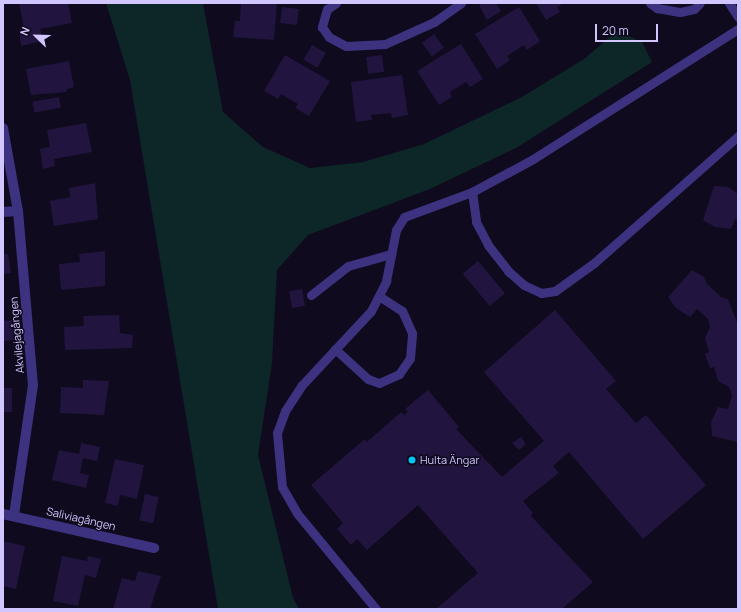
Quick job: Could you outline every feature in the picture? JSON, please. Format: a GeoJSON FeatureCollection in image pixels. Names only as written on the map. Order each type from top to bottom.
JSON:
{"type":"FeatureCollection","features":[{"type":"Feature","properties":{"kind":"street","name":"Akvilejagången"},"geometry":{"type":"LineString","coordinates":[[3,128],[18,211],[33,385],[14,516]]}},
{"type":"Feature","properties":{"kind":"street"},"geometry":{"type":"LineString","coordinates":[[3,212],[18,211]]}},
{"type":"Feature","properties":{"kind":"street","name":"Saliviagången"},"geometry":{"type":"LineString","coordinates":[[3,514],[154,548]]}},
{"type":"Feature","properties":{"kind":"lane"},"geometry":{"type":"LineString","coordinates":[[336,3],[327,9],[322,27],[329,37],[346,46],[385,44],[434,22],[461,3]]}},
{"type":"Feature","properties":{"kind":"lane"},"geometry":{"type":"LineString","coordinates":[[650,3],[657,8],[680,12],[694,9],[700,3]]}},
{"type":"Feature","properties":{"kind":"lane"},"geometry":{"type":"LineString","coordinates":[[729,3],[738,16]]}},
{"type":"Feature","properties":{"kind":"lane"},"geometry":{"type":"LineString","coordinates":[[376,609],[297,514],[282,487],[277,433],[285,411],[302,385],[371,311],[386,281],[396,230],[404,217],[472,192],[533,159],[738,29]]}},
{"type":"Feature","properties":{"kind":"lane"},"geometry":{"type":"LineString","coordinates":[[472,192],[476,222],[488,245],[508,271],[524,285],[541,293],[555,291],[594,263],[738,136]]}},
{"type":"Feature","properties":{"kind":"lane"},"geometry":{"type":"LineString","coordinates":[[311,295],[348,266],[391,254]]}},
{"type":"Feature","properties":{"kind":"lane"},"geometry":{"type":"LineString","coordinates":[[335,349],[368,379],[380,382],[399,374],[410,358],[412,333],[402,311],[379,296]]}},
{"type":"Feature","properties":{"kind":"green space"},"geometry":{"type":"Polygon","coordinates":[[[106,3],[203,3],[223,112],[263,147],[310,168],[363,162],[424,144],[522,97],[584,59],[617,31],[642,42],[652,62],[516,148],[430,189],[308,235],[277,270],[272,363],[258,455],[293,598],[299,609],[218,609],[130,80],[106,3]]]}},
{"type":"Feature","properties":{"kind":"building"},"geometry":{"type":"Polygon","coordinates":[[[19,3],[68,3],[72,23],[40,29],[43,41],[21,46],[19,30],[24,29],[19,3]]]}},
{"type":"Feature","properties":{"kind":"building"},"geometry":{"type":"Polygon","coordinates":[[[241,3],[277,3],[274,40],[233,37],[235,21],[240,21],[241,3]]]}},
{"type":"Feature","properties":{"kind":"building"},"geometry":{"type":"Polygon","coordinates":[[[482,3],[496,3],[501,11],[487,20],[479,5],[482,3]]]}},
{"type":"Feature","properties":{"kind":"building"},"geometry":{"type":"Polygon","coordinates":[[[536,3],[564,3],[557,7],[560,12],[546,20],[536,3]]]}},
{"type":"Feature","properties":{"kind":"building"},"geometry":{"type":"Polygon","coordinates":[[[282,7],[299,9],[297,25],[280,23],[282,7]]]}},
{"type":"Feature","properties":{"kind":"building"},"geometry":{"type":"Polygon","coordinates":[[[519,7],[540,41],[527,50],[524,45],[507,56],[510,60],[497,69],[475,34],[519,7]]]}},
{"type":"Feature","properties":{"kind":"building"},"geometry":{"type":"Polygon","coordinates":[[[434,34],[444,48],[432,57],[422,43],[434,34]]]}},
{"type":"Feature","properties":{"kind":"building"},"geometry":{"type":"Polygon","coordinates":[[[461,44],[483,79],[470,87],[466,82],[450,92],[452,97],[439,105],[417,71],[461,44]]]}},
{"type":"Feature","properties":{"kind":"building"},"geometry":{"type":"Polygon","coordinates":[[[312,45],[326,53],[317,68],[304,60],[312,45]]]}},
{"type":"Feature","properties":{"kind":"building"},"geometry":{"type":"Polygon","coordinates":[[[285,55],[330,81],[309,116],[295,108],[298,104],[281,94],[278,99],[264,91],[285,55]]]}},
{"type":"Feature","properties":{"kind":"building"},"geometry":{"type":"Polygon","coordinates":[[[382,55],[384,72],[368,74],[366,57],[382,55]]]}},
{"type":"Feature","properties":{"kind":"building"},"geometry":{"type":"Polygon","coordinates":[[[69,61],[74,87],[67,89],[67,92],[31,95],[26,69],[69,61]]]}},
{"type":"Feature","properties":{"kind":"building"},"geometry":{"type":"Polygon","coordinates":[[[402,75],[408,115],[392,118],[391,113],[371,115],[372,120],[356,122],[351,82],[402,75]]]}},
{"type":"Feature","properties":{"kind":"building"},"geometry":{"type":"Polygon","coordinates":[[[59,97],[61,108],[34,113],[32,102],[59,97]]]}},
{"type":"Feature","properties":{"kind":"building"},"geometry":{"type":"Polygon","coordinates":[[[86,123],[92,152],[54,159],[55,166],[43,169],[40,149],[50,147],[47,130],[86,123]]]}},
{"type":"Feature","properties":{"kind":"building"},"geometry":{"type":"Polygon","coordinates":[[[95,183],[98,219],[54,226],[50,201],[70,197],[69,188],[95,183]]]}},
{"type":"Feature","properties":{"kind":"building"},"geometry":{"type":"Polygon","coordinates":[[[714,186],[728,187],[738,194],[738,221],[735,219],[731,229],[715,227],[703,220],[714,186]]]}},
{"type":"Feature","properties":{"kind":"building"},"geometry":{"type":"Polygon","coordinates":[[[105,251],[105,286],[61,290],[59,264],[80,262],[79,254],[105,251]]]}},
{"type":"Feature","properties":{"kind":"building"},"geometry":{"type":"Polygon","coordinates":[[[3,254],[8,254],[11,273],[3,274],[3,254]]]}},
{"type":"Feature","properties":{"kind":"building"},"geometry":{"type":"Polygon","coordinates":[[[478,261],[505,293],[490,306],[463,274],[478,261]]]}},
{"type":"Feature","properties":{"kind":"building"},"geometry":{"type":"Polygon","coordinates":[[[692,270],[704,277],[707,284],[721,297],[728,299],[738,325],[738,442],[712,436],[711,422],[718,407],[728,409],[732,395],[729,387],[718,381],[714,367],[710,368],[705,354],[709,352],[705,338],[710,327],[708,319],[697,309],[690,317],[676,308],[668,297],[692,270]]]}},
{"type":"Feature","properties":{"kind":"building"},"geometry":{"type":"Polygon","coordinates":[[[302,289],[305,306],[292,308],[289,291],[302,289]]]}},
{"type":"Feature","properties":{"kind":"building","name":"Hulta Ängar"},"geometry":{"type":"Polygon","coordinates":[[[555,310],[616,381],[606,389],[636,423],[646,415],[706,485],[643,539],[569,452],[553,466],[559,473],[523,501],[533,513],[531,516],[593,582],[562,609],[436,609],[478,573],[418,505],[367,550],[357,539],[351,545],[337,529],[343,523],[311,485],[365,439],[367,442],[401,412],[404,415],[408,412],[405,409],[428,390],[459,427],[456,429],[502,477],[544,441],[484,372],[555,310]]]}},
{"type":"Feature","properties":{"kind":"building"},"geometry":{"type":"Polygon","coordinates":[[[119,315],[120,333],[133,335],[132,348],[65,350],[64,327],[84,326],[83,316],[119,315]]]}},
{"type":"Feature","properties":{"kind":"building"},"geometry":{"type":"Polygon","coordinates":[[[12,320],[14,340],[3,341],[3,321],[12,320]]]}},
{"type":"Feature","properties":{"kind":"building"},"geometry":{"type":"Polygon","coordinates":[[[83,380],[109,381],[104,415],[60,413],[61,387],[83,388],[83,380]]]}},
{"type":"Feature","properties":{"kind":"building"},"geometry":{"type":"Polygon","coordinates":[[[3,388],[12,388],[12,412],[3,412],[3,388]]]}},
{"type":"Feature","properties":{"kind":"building"},"geometry":{"type":"Polygon","coordinates":[[[521,437],[526,444],[519,450],[512,443],[521,437]]]}},
{"type":"Feature","properties":{"kind":"building"},"geometry":{"type":"Polygon","coordinates":[[[81,443],[100,447],[97,461],[83,458],[80,473],[89,475],[86,488],[52,480],[59,450],[79,454],[81,443]]]}},
{"type":"Feature","properties":{"kind":"building"},"geometry":{"type":"Polygon","coordinates":[[[115,459],[144,465],[137,499],[120,495],[118,506],[105,503],[115,459]]]}},
{"type":"Feature","properties":{"kind":"building"},"geometry":{"type":"Polygon","coordinates":[[[145,494],[159,497],[153,523],[139,520],[145,494]]]}},
{"type":"Feature","properties":{"kind":"building"},"geometry":{"type":"Polygon","coordinates":[[[3,541],[25,546],[16,589],[3,586],[3,541]]]}},
{"type":"Feature","properties":{"kind":"building"},"geometry":{"type":"Polygon","coordinates":[[[62,556],[87,561],[88,556],[101,559],[96,578],[85,575],[78,606],[53,601],[62,556]]]}},
{"type":"Feature","properties":{"kind":"building"},"geometry":{"type":"Polygon","coordinates":[[[138,571],[161,576],[150,609],[113,609],[122,578],[135,581],[138,571]]]}},
{"type":"Feature","properties":{"kind":"place","name":"Hulta Ängar"},"geometry":{"type":"Point","coordinates":[412,460]}}]}
